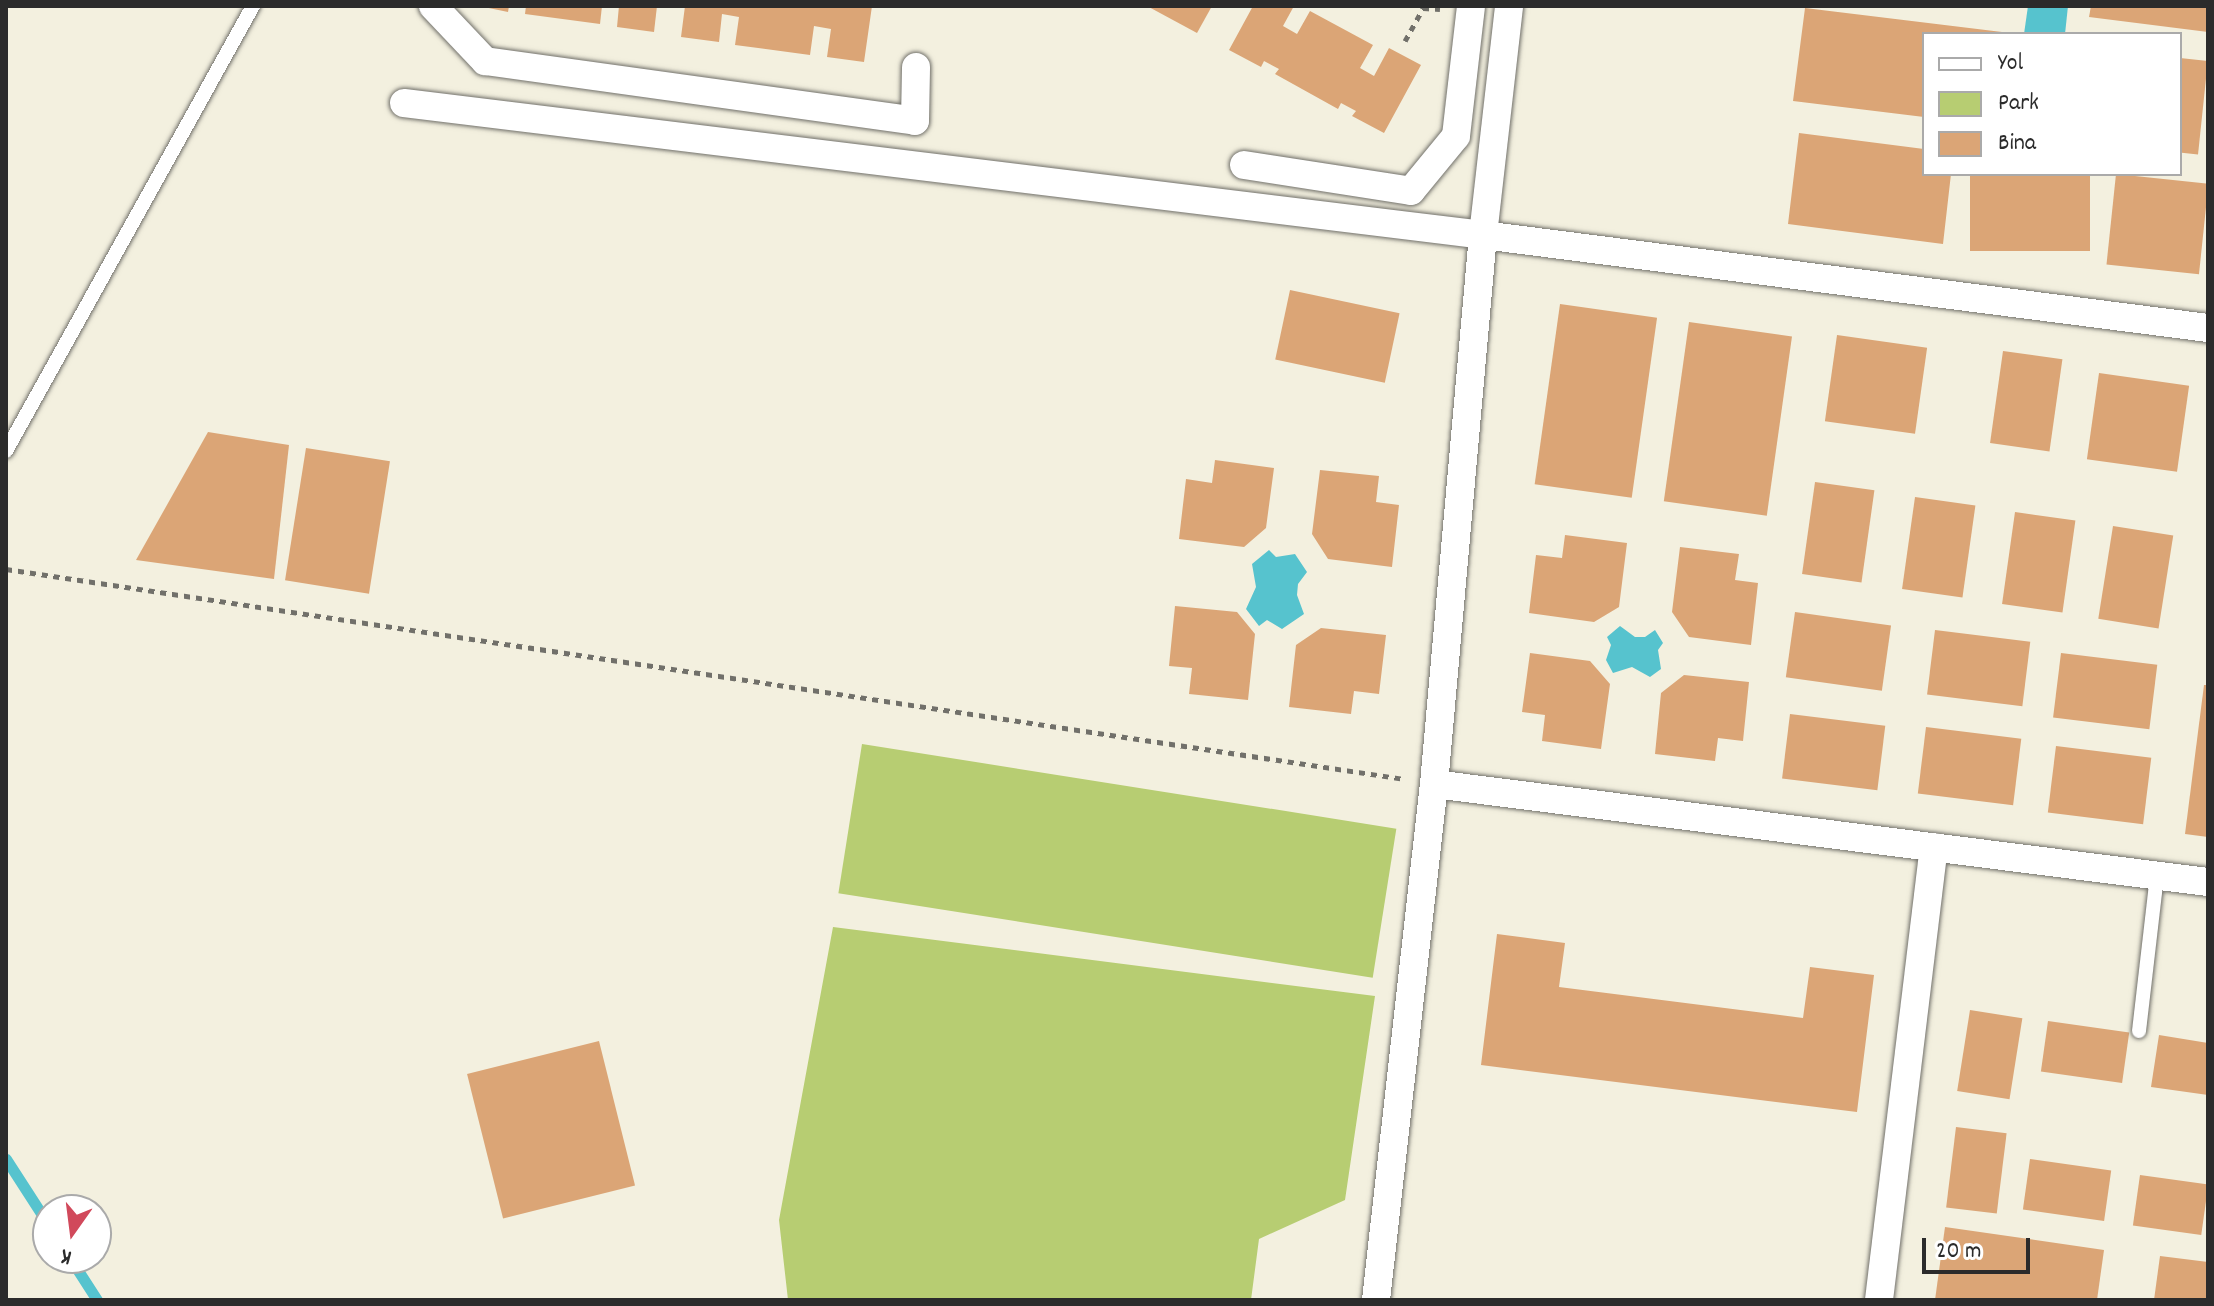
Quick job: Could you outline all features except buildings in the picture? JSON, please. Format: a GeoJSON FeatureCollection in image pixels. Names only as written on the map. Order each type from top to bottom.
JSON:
{"type":"FeatureCollection","features":[{"type":"Feature","properties":{"kind":"street"},"geometry":{"type":"LineString","coordinates":[[433,6],[485,61],[915,121],[916,67]]}},
{"type":"Feature","properties":{"kind":"street"},"geometry":{"type":"LineString","coordinates":[[1376,1300],[1434,784],[1483,235],[1509,6]]}},
{"type":"Feature","properties":{"kind":"street"},"geometry":{"type":"LineString","coordinates":[[1244,165],[1411,191],[1456,136],[1471,9]]}},
{"type":"Feature","properties":{"kind":"street"},"geometry":{"type":"LineString","coordinates":[[404,103],[1483,235],[2208,328]]}},
{"type":"Feature","properties":{"kind":"street"},"geometry":{"type":"LineString","coordinates":[[1434,784],[2208,882]]}},
{"type":"Feature","properties":{"kind":"street"},"geometry":{"type":"LineString","coordinates":[[1879,1300],[1934,847]]}},
{"type":"Feature","properties":{"kind":"lane"},"geometry":{"type":"LineString","coordinates":[[6,451],[253,6]]}},
{"type":"Feature","properties":{"kind":"lane"},"geometry":{"type":"LineString","coordinates":[[2139,1031],[2157,876]]}},
{"type":"Feature","properties":{"kind":"path"},"geometry":{"type":"LineString","coordinates":[[1405,41],[1423,8],[1471,9]]}},
{"type":"Feature","properties":{"kind":"path"},"geometry":{"type":"LineString","coordinates":[[6,569],[1434,784]]}},
{"type":"Feature","properties":{"kind":"green space"},"geometry":{"type":"Polygon","coordinates":[[[862,744],[1396,829],[1373,978],[838,893],[862,744]]]}},
{"type":"Feature","properties":{"kind":"green space"},"geometry":{"type":"Polygon","coordinates":[[[833,927],[1375,996],[1345,1200],[1259,1239],[1251,1300],[788,1300],[779,1220],[833,927]]]}},
{"type":"Feature","properties":{"kind":"water"},"geometry":{"type":"Polygon","coordinates":[[[2028,6],[2068,6],[2065,32],[2024,32],[2028,6]]]}},
{"type":"Feature","properties":{"kind":"water"},"geometry":{"type":"Polygon","coordinates":[[[1269,550],[1276,557],[1295,554],[1307,572],[1298,584],[1297,595],[1304,614],[1282,629],[1267,620],[1259,626],[1246,609],[1256,587],[1252,564],[1269,550]]]}},
{"type":"Feature","properties":{"kind":"water"},"geometry":{"type":"Polygon","coordinates":[[[1620,626],[1635,637],[1645,637],[1655,630],[1663,643],[1658,650],[1661,669],[1650,677],[1632,667],[1613,673],[1606,660],[1611,645],[1607,637],[1620,626]]]}},
{"type":"Feature","properties":{"kind":"waterway"},"geometry":{"type":"LineString","coordinates":[[6,1159],[32,1199]]}},
{"type":"Feature","properties":{"kind":"waterway"},"geometry":{"type":"LineString","coordinates":[[80,1274],[97,1300]]}}]}
